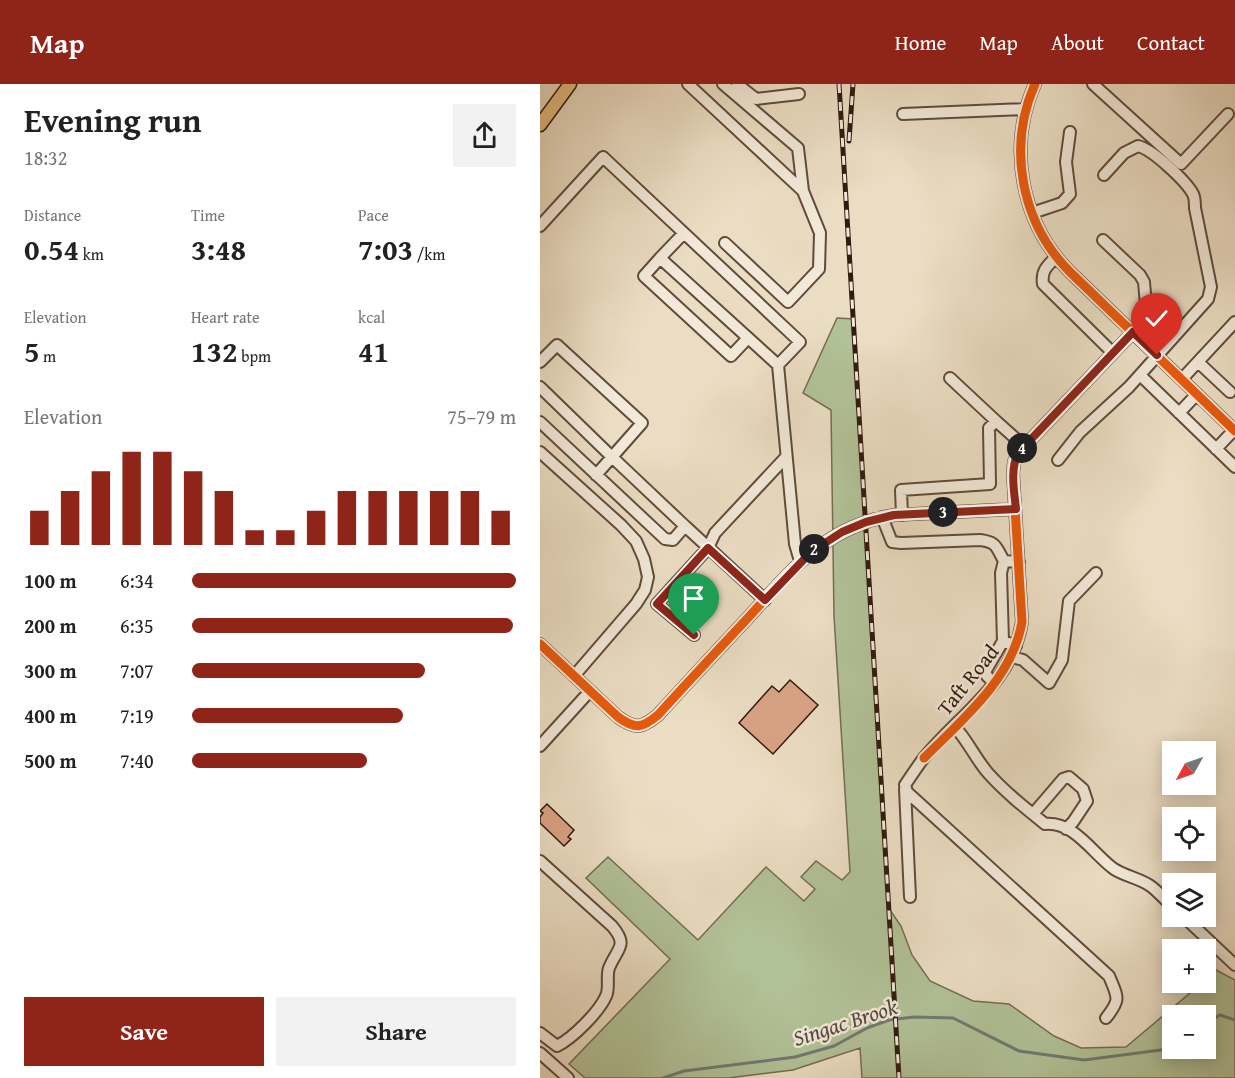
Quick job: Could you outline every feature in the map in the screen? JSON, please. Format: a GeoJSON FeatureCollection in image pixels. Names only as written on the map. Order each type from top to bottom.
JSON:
{"type":"FeatureCollection","features":[{"type":"Feature","properties":{"kind":"main road"},"geometry":{"type":"LineString","coordinates":[[540,124],[570,84]]}},
{"type":"Feature","properties":{"kind":"street"},"geometry":{"type":"LineString","coordinates":[[688,84],[803,192]]}},
{"type":"Feature","properties":{"kind":"street"},"geometry":{"type":"LineString","coordinates":[[723,84],[798,148],[803,192],[820,233],[819,269],[789,302],[725,243]]}},
{"type":"Feature","properties":{"kind":"street"},"geometry":{"type":"LineString","coordinates":[[737,84],[756,99],[799,94]]}},
{"type":"Feature","properties":{"kind":"street"},"geometry":{"type":"LineString","coordinates":[[1035,84],[1022,129],[1021,167],[1023,185],[1045,242],[1056,257],[1234,430],[1216,449]]}},
{"type":"Feature","properties":{"kind":"street"},"geometry":{"type":"LineString","coordinates":[[1093,84],[1181,164],[1228,114]]}},
{"type":"Feature","properties":{"kind":"street"},"geometry":{"type":"LineString","coordinates":[[903,114],[1026,109]]}},
{"type":"Feature","properties":{"kind":"street"},"geometry":{"type":"LineString","coordinates":[[1032,213],[1062,204],[1070,194],[1066,162],[1070,132]]}},
{"type":"Feature","properties":{"kind":"street"},"geometry":{"type":"LineString","coordinates":[[1058,460],[1080,432],[1140,375],[1208,299],[1211,287],[1195,208],[1195,196],[1180,177],[1144,147],[1138,146],[1124,153],[1104,175]]}},
{"type":"Feature","properties":{"kind":"street"},"geometry":{"type":"LineString","coordinates":[[540,226],[603,158],[800,342],[778,365]]}},
{"type":"Feature","properties":{"kind":"street"},"geometry":{"type":"LineString","coordinates":[[683,234],[644,276],[731,356],[748,338]]}},
{"type":"Feature","properties":{"kind":"street"},"geometry":{"type":"LineString","coordinates":[[1103,240],[1140,274],[1144,282],[1146,305],[1150,315],[1174,337]]}},
{"type":"Feature","properties":{"kind":"street"},"geometry":{"type":"LineString","coordinates":[[1056,257],[1044,269],[1043,284],[1113,353]]}},
{"type":"Feature","properties":{"kind":"street"},"geometry":{"type":"LineString","coordinates":[[660,258],[778,365],[795,544],[800,561]]}},
{"type":"Feature","properties":{"kind":"street"},"geometry":{"type":"LineString","coordinates":[[1182,379],[1235,322]]}},
{"type":"Feature","properties":{"kind":"street","name":"Taft Road"},"geometry":{"type":"LineString","coordinates":[[905,789],[905,785],[924,758],[994,683],[1014,652],[1022,622],[1014,462],[1018,453],[1133,332]]}},
{"type":"Feature","properties":{"kind":"street"},"geometry":{"type":"LineString","coordinates":[[540,362],[556,345],[642,423],[596,475]]}},
{"type":"Feature","properties":{"kind":"street"},"geometry":{"type":"LineString","coordinates":[[1198,362],[1230,392]]}},
{"type":"Feature","properties":{"kind":"street"},"geometry":{"type":"LineString","coordinates":[[1140,375],[1235,467]]}},
{"type":"Feature","properties":{"kind":"street"},"geometry":{"type":"LineString","coordinates":[[950,378],[1024,446]]}},
{"type":"Feature","properties":{"kind":"street"},"geometry":{"type":"LineString","coordinates":[[540,387],[765,600]]}},
{"type":"Feature","properties":{"kind":"street"},"geometry":{"type":"LineString","coordinates":[[1179,413],[1197,394]]}},
{"type":"Feature","properties":{"kind":"street"},"geometry":{"type":"LineString","coordinates":[[902,515],[901,490],[990,484],[988,428],[996,421]]}},
{"type":"Feature","properties":{"kind":"street"},"geometry":{"type":"LineString","coordinates":[[540,422],[665,539],[673,540],[685,526]]}},
{"type":"Feature","properties":{"kind":"street"},"geometry":{"type":"LineString","coordinates":[[540,452],[636,541],[648,576],[645,590],[636,604],[574,676]]}},
{"type":"Feature","properties":{"kind":"street"},"geometry":{"type":"LineString","coordinates":[[694,635],[657,604],[708,548],[716,533],[786,458]]}},
{"type":"Feature","properties":{"kind":"street"},"geometry":{"type":"LineString","coordinates":[[540,644],[624,721],[630,725],[640,726],[650,722],[673,699],[800,561],[842,532],[882,517],[1016,509]]}},
{"type":"Feature","properties":{"kind":"street"},"geometry":{"type":"LineString","coordinates":[[882,517],[892,542],[980,540],[992,541],[996,546],[1004,561],[1001,573],[1004,641],[986,672],[994,683]]}},
{"type":"Feature","properties":{"kind":"street"},"geometry":{"type":"LineString","coordinates":[[1004,561],[1019,562]]}},
{"type":"Feature","properties":{"kind":"street"},"geometry":{"type":"LineString","coordinates":[[1004,641],[1049,683],[1062,660],[1069,601],[1096,573]]}},
{"type":"Feature","properties":{"kind":"street"},"geometry":{"type":"LineString","coordinates":[[540,746],[590,691]]}},
{"type":"Feature","properties":{"kind":"street"},"geometry":{"type":"LineString","coordinates":[[955,727],[967,740],[971,750],[989,774],[1045,824],[1054,823],[1066,829],[1092,847],[1114,868],[1149,885],[1162,897]]}},
{"type":"Feature","properties":{"kind":"street"},"geometry":{"type":"LineString","coordinates":[[1033,814],[1063,779],[1069,777],[1083,789],[1087,801],[1066,829]]}},
{"type":"Feature","properties":{"kind":"street"},"geometry":{"type":"LineString","coordinates":[[905,789],[910,897]]}},
{"type":"Feature","properties":{"kind":"street"},"geometry":{"type":"LineString","coordinates":[[905,789],[1109,976],[1118,998],[1117,1004],[1106,1018]]}},
{"type":"Feature","properties":{"kind":"street"},"geometry":{"type":"LineString","coordinates":[[540,861],[612,926],[620,936],[621,946],[608,970],[607,994],[596,1010],[568,1040],[557,1046],[540,1033]]}},
{"type":"Feature","properties":{"kind":"street"},"geometry":{"type":"LineString","coordinates":[[1195,927],[1235,965]]}},
{"type":"Feature","properties":{"kind":"street"},"geometry":{"type":"LineString","coordinates":[[540,1053],[560,1076]]}},
{"type":"Feature","properties":{"kind":"green space"},"geometry":{"type":"Polygon","coordinates":[[[837,318],[854,319],[890,910],[901,926],[912,955],[930,981],[973,1001],[1009,1004],[1054,1036],[1081,1048],[1126,1047],[1162,1017],[1162,1059],[1216,1059],[1216,1005],[1176,1005],[1190,993],[1216,993],[1216,970],[1235,980],[1235,1078],[862,1078],[860,1048],[793,1070],[728,1078],[585,1078],[569,1064],[670,959],[586,878],[608,857],[698,940],[766,867],[804,901],[815,889],[801,877],[816,861],[842,880],[850,872],[834,616],[831,410],[803,393],[837,318]]]}},
{"type":"Feature","properties":{"kind":"building"},"geometry":{"type":"Polygon","coordinates":[[[790,680],[818,705],[773,754],[739,723],[772,686],[779,692],[790,680]]]}},
{"type":"Feature","properties":{"kind":"building"},"geometry":{"type":"Polygon","coordinates":[[[547,804],[574,830],[568,837],[571,839],[564,846],[540,823],[543,813],[540,811],[547,804]]]}},
{"type":"Feature","properties":{"kind":"waterway","name":"Singac Brook"},"geometry":{"type":"LineString","coordinates":[[1216,1017],[1220,1015],[1235,1020]]}},
{"type":"Feature","properties":{"kind":"waterway","name":"Singac Brook"},"geometry":{"type":"LineString","coordinates":[[663,1078],[684,1071],[795,1057],[834,1046],[867,1028],[889,1020],[914,1017],[953,1018],[1019,1051],[1084,1060],[1162,1049]]}},
{"type":"Feature","properties":{"kind":"railway"},"geometry":{"type":"LineString","coordinates":[[839,84],[899,1078]]}},
{"type":"Feature","properties":{"kind":"railway"},"geometry":{"type":"LineString","coordinates":[[849,141],[853,84]]}},
{"type":"Feature","properties":{"kind":"cycle path"},"geometry":{"type":"LineString","coordinates":[[1035,84],[1026,108],[1021,158],[1030,208],[1040,231],[1053,252],[1070,272],[1235,431]]}},
{"type":"Feature","properties":{"kind":"cycle path"},"geometry":{"type":"LineString","coordinates":[[924,758],[984,697],[997,680],[1017,643],[1022,622],[1013,474],[1014,462],[1018,453],[1133,332]]}},
{"type":"Feature","properties":{"kind":"cycle path"},"geometry":{"type":"LineString","coordinates":[[540,644],[618,717],[634,726],[643,725],[658,715],[794,569],[828,541],[869,521],[894,515],[1015,509]]}},
{"type":"Feature","properties":{"kind":"route"},"geometry":{"type":"LineString","coordinates":[[694,635],[657,604],[708,548],[765,600],[811,552],[842,532],[866,522],[894,515],[1016,509],[1013,474],[1014,462],[1018,453],[1133,332],[1157,355]]}}]}
